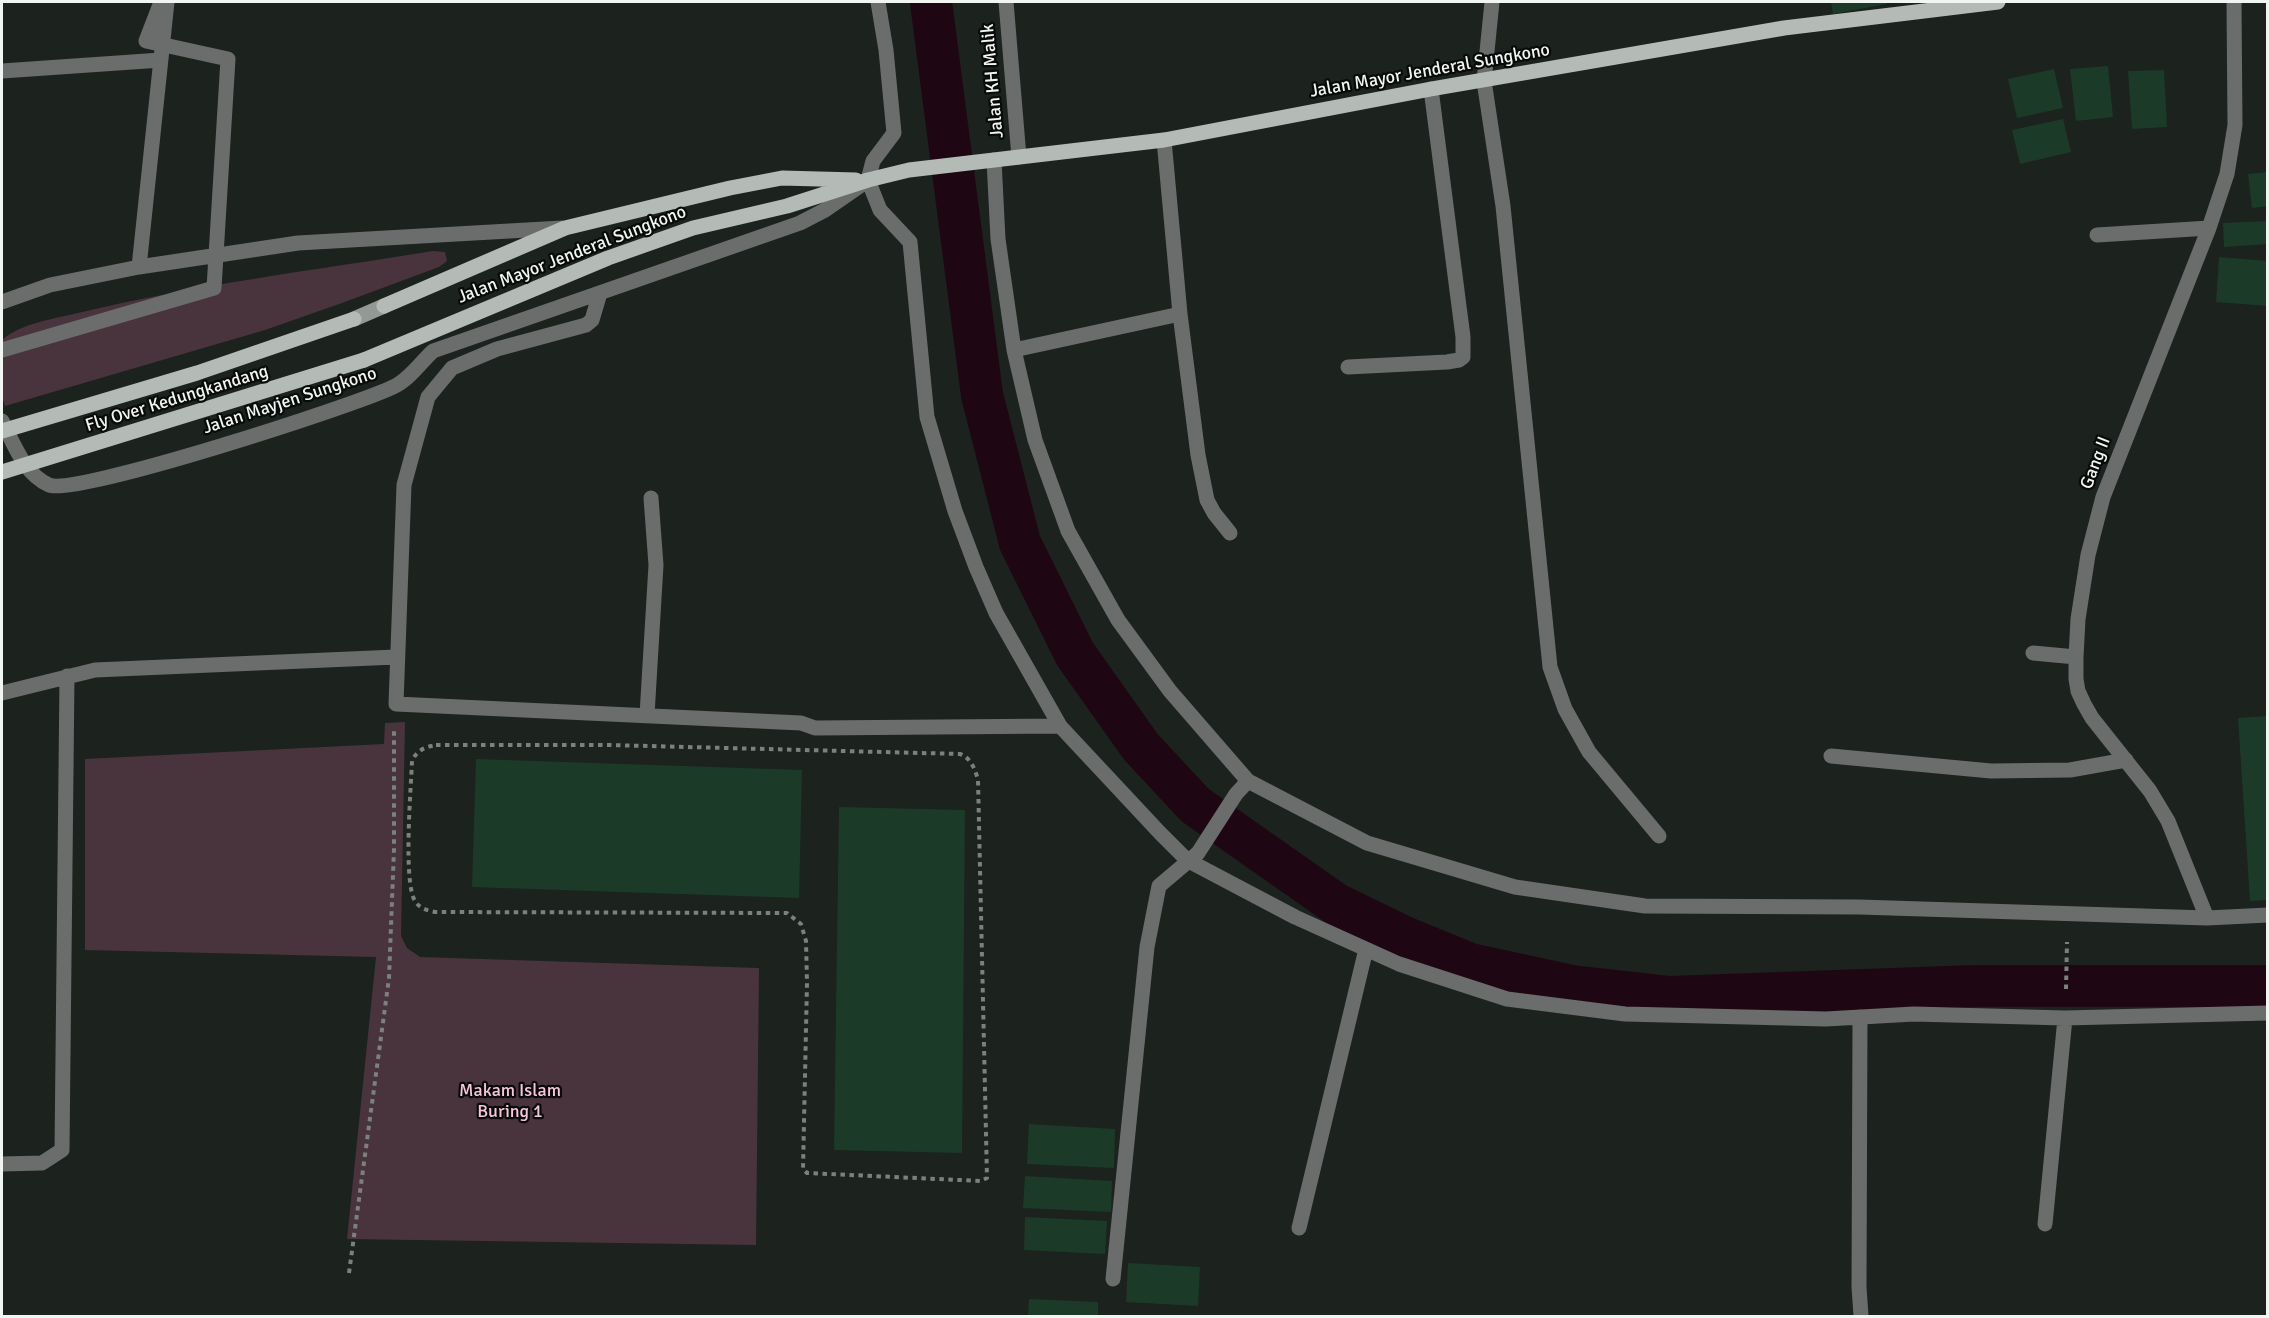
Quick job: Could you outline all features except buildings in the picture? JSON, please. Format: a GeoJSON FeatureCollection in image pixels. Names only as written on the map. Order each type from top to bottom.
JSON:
{"type":"FeatureCollection","features":[{"type":"Feature","properties":{"kind":"main road","name":"Jalan Mayor Jenderal Sungkono"},"geometry":{"type":"LineString","coordinates":[[364,360],[608,258],[693,228],[787,206],[868,180],[909,170],[1164,140],[1431,89],[1784,28],[1965,4],[1998,2]]}},
{"type":"Feature","properties":{"kind":"main road","name":"Jalan Mayor Jenderal Sungkono"},"geometry":{"type":"LineString","coordinates":[[354,319],[565,228],[782,178],[868,180]]}},
{"type":"Feature","properties":{"kind":"main road","name":"Fly Over Kedungkandang"},"geometry":{"type":"LineString","coordinates":[[2,431],[197,373],[354,319]]}},
{"type":"Feature","properties":{"kind":"main road","name":"Fly Over Kedungkandang"},"geometry":{"type":"LineString","coordinates":[[2,472],[364,360]]}},
{"type":"Feature","properties":{"kind":"street"},"geometry":{"type":"LineString","coordinates":[[2,350],[214,288],[228,59],[147,41],[161,2]]}},
{"type":"Feature","properties":{"kind":"street"},"geometry":{"type":"LineString","coordinates":[[139,267],[167,2]]}},
{"type":"Feature","properties":{"kind":"street"},"geometry":{"type":"LineString","coordinates":[[878,2],[886,50],[894,133],[873,161],[868,180],[880,210],[910,242],[927,417],[955,511],[996,613],[1060,726],[1160,833],[1192,856],[1295,917],[1399,964],[1507,999],[1624,1014],[1826,1019],[1914,1014],[2065,1018],[2268,1013]]}},
{"type":"Feature","properties":{"kind":"street","name":"Jalan KH Malik"},"geometry":{"type":"LineString","coordinates":[[1006,2],[1020,157]]}},
{"type":"Feature","properties":{"kind":"street"},"geometry":{"type":"LineString","coordinates":[[1492,2],[1484,81],[1503,206],[1550,667],[1565,709],[1589,752],[1659,836]]}},
{"type":"Feature","properties":{"kind":"street","name":"Gang II"},"geometry":{"type":"LineString","coordinates":[[2206,918],[2168,820],[2150,791],[2092,718],[2084,704],[2077,685],[2076,657],[2078,619],[2088,555],[2103,497],[2209,228],[2227,174],[2235,125],[2234,2]]}},
{"type":"Feature","properties":{"kind":"street"},"geometry":{"type":"LineString","coordinates":[[2,71],[161,60]]}},
{"type":"Feature","properties":{"kind":"street"},"geometry":{"type":"LineString","coordinates":[[1348,367],[1447,362],[1463,357],[1463,337],[1431,89]]}},
{"type":"Feature","properties":{"kind":"street"},"geometry":{"type":"LineString","coordinates":[[1164,140],[1180,314],[1198,455],[1208,500],[1214,513],[1230,533]]}},
{"type":"Feature","properties":{"kind":"street"},"geometry":{"type":"LineString","coordinates":[[987,162],[1014,350],[1035,440],[1068,531],[1118,620],[1170,691],[1248,781],[1367,843],[1515,887],[1645,906],[1859,907],[2206,918],[2268,915]]}},
{"type":"Feature","properties":{"kind":"street","name":"Jalan Mayjen Sungkono"},"geometry":{"type":"LineString","coordinates":[[2,421],[31,475],[52,486],[74,485],[278,428],[363,400],[396,386],[433,351],[800,223],[825,210],[868,180]]}},
{"type":"Feature","properties":{"kind":"street"},"geometry":{"type":"LineString","coordinates":[[2,302],[50,285],[139,267],[298,243],[565,228]]}},
{"type":"Feature","properties":{"kind":"street"},"geometry":{"type":"LineString","coordinates":[[2097,235],[2209,228]]}},
{"type":"Feature","properties":{"kind":"street"},"geometry":{"type":"LineString","coordinates":[[600,293],[592,320],[586,325],[497,349],[452,368],[428,397],[404,485],[396,704],[801,723],[815,728],[1060,726]]}},
{"type":"Feature","properties":{"kind":"street"},"geometry":{"type":"LineString","coordinates":[[1014,350],[1180,314]]}},
{"type":"Feature","properties":{"kind":"street"},"geometry":{"type":"LineString","coordinates":[[647,715],[656,565],[651,498]]}},
{"type":"Feature","properties":{"kind":"street"},"geometry":{"type":"LineString","coordinates":[[2033,653],[2076,657]]}},
{"type":"Feature","properties":{"kind":"street"},"geometry":{"type":"LineString","coordinates":[[2,693],[94,670],[396,657]]}},
{"type":"Feature","properties":{"kind":"street"},"geometry":{"type":"LineString","coordinates":[[2,1164],[42,1163],[62,1150],[67,676]]}},
{"type":"Feature","properties":{"kind":"street"},"geometry":{"type":"LineString","coordinates":[[1831,756],[1991,771],[2070,770],[2126,760]]}},
{"type":"Feature","properties":{"kind":"street"},"geometry":{"type":"LineString","coordinates":[[1113,1279],[1147,947],[1159,886],[1192,856],[1236,794],[1248,781]]}},
{"type":"Feature","properties":{"kind":"street"},"geometry":{"type":"LineString","coordinates":[[1299,1228],[1366,949]]}},
{"type":"Feature","properties":{"kind":"street"},"geometry":{"type":"LineString","coordinates":[[1860,1017],[1859,1287],[1861,1317]]}},
{"type":"Feature","properties":{"kind":"street"},"geometry":{"type":"LineString","coordinates":[[2045,1224],[2065,1018]]}},
{"type":"Feature","properties":{"kind":"path"},"geometry":{"type":"LineString","coordinates":[[349,1273],[389,978],[396,704]]}},
{"type":"Feature","properties":{"kind":"path"},"geometry":{"type":"LineString","coordinates":[[436,745],[609,745],[960,754],[965,756],[973,766],[978,780],[987,1178],[981,1181],[806,1172],[802,1165],[807,983],[806,941],[801,924],[787,913],[426,910],[414,899],[409,860],[414,756],[424,748],[436,745]]}},
{"type":"Feature","properties":{"kind":"path"},"geometry":{"type":"LineString","coordinates":[[2066,996],[2067,939]]}},
{"type":"Feature","properties":{"kind":"green space"},"geometry":{"type":"Polygon","coordinates":[[[433,251],[445,252],[447,261],[439,267],[342,303],[265,330],[5,406],[2,397],[2,340],[19,329],[38,322],[166,294],[433,251]]]}},
{"type":"Feature","properties":{"kind":"green space","name":"Makam Islam Buring 1"},"geometry":{"type":"Polygon","coordinates":[[[405,722],[401,936],[407,948],[420,957],[759,968],[756,1245],[347,1239],[376,957],[85,950],[85,759],[384,744],[385,723],[405,722]]]}},
{"type":"Feature","properties":{"kind":"waterway"},"geometry":{"type":"LineString","coordinates":[[931,2],[982,395],[1020,543],[1075,654],[1141,747],[1195,805],[1336,904],[1404,937],[1470,964],[1572,986],[1670,997],[1976,986],[2268,986]]}}]}
